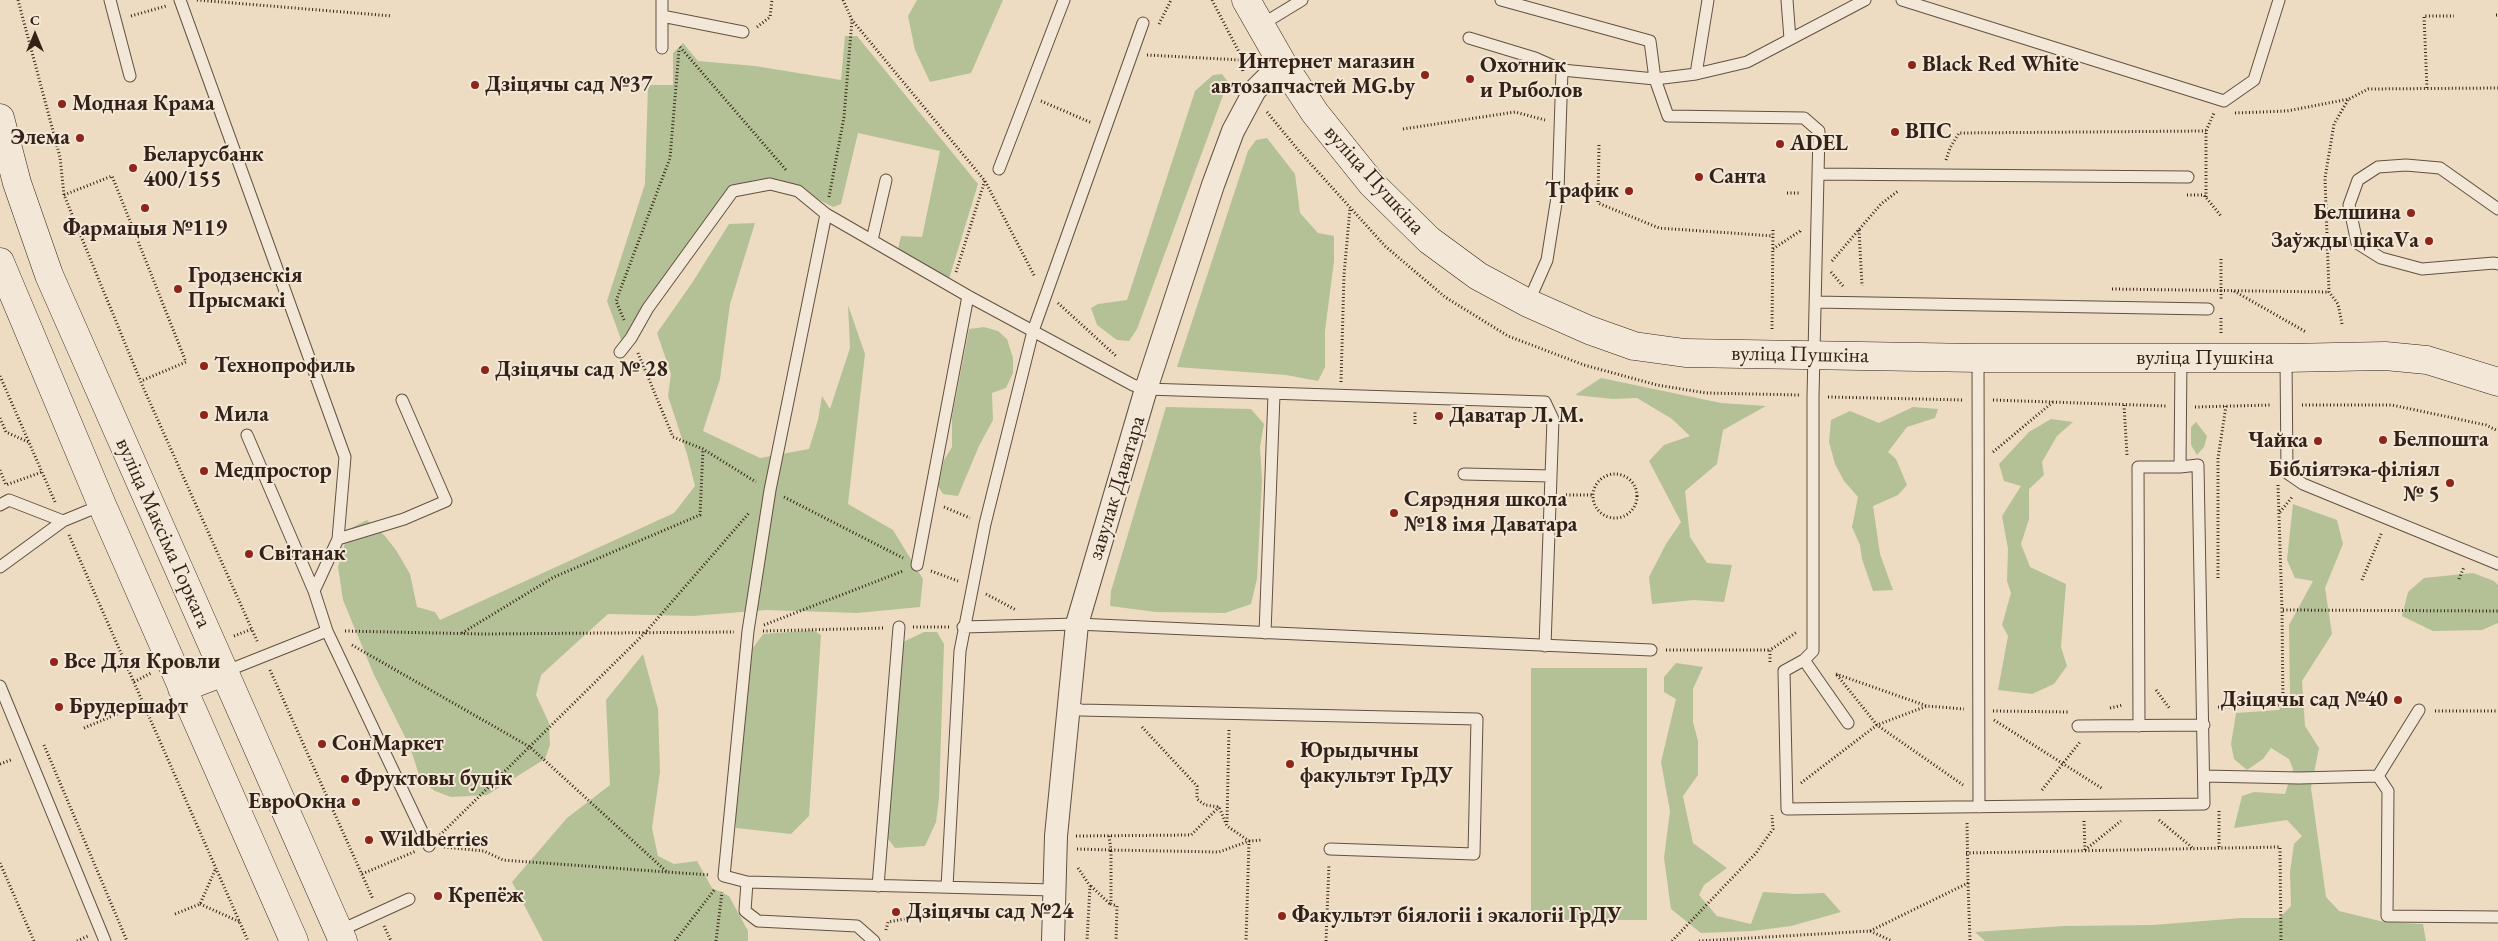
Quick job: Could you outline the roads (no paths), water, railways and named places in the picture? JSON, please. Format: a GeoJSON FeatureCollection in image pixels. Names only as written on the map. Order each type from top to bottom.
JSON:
{"type":"FeatureCollection","features":[{"type":"Feature","properties":{"kind":"main road","name":"вуліца Пушкіна"},"geometry":{"type":"LineString","coordinates":[[1246,0],[1282,63],[1315,113],[1372,184],[1429,240],[1478,276],[1528,303],[1589,330],[1634,346],[1685,353],[1978,358],[2286,358],[2385,356],[2427,360],[2498,382]]}},
{"type":"Feature","properties":{"kind":"main road","name":"вуліца Максіма Горкага"},"geometry":{"type":"LineString","coordinates":[[0,118],[17,182],[49,275],[341,936]]}},
{"type":"Feature","properties":{"kind":"main road","name":"вуліца Максіма Горкага"},"geometry":{"type":"LineString","coordinates":[[0,262],[102,505],[294,941]]}},
{"type":"Feature","properties":{"kind":"main road"},"geometry":{"type":"LineString","coordinates":[[182,688],[224,672]]}},
{"type":"Feature","properties":{"kind":"street","name":"завулак Даватара"},"geometry":{"type":"LineString","coordinates":[[1053,941],[1053,890],[1067,840],[1067,706],[1077,624],[1146,389],[1213,185],[1233,131],[1255,90],[1282,63]]}},
{"type":"Feature","properties":{"kind":"lane"},"geometry":{"type":"LineString","coordinates":[[110,0],[130,76]]}},
{"type":"Feature","properties":{"kind":"lane"},"geometry":{"type":"LineString","coordinates":[[662,0],[662,48]]}},
{"type":"Feature","properties":{"kind":"lane"},"geometry":{"type":"LineString","coordinates":[[999,169],[1064,0]]}},
{"type":"Feature","properties":{"kind":"lane"},"geometry":{"type":"LineString","coordinates":[[1260,25],[1302,0]]}},
{"type":"Feature","properties":{"kind":"lane"},"geometry":{"type":"LineString","coordinates":[[1501,0],[1650,40],[1654,79],[1668,116],[1804,118],[1819,131],[1814,355],[1813,651],[1804,660],[1784,671],[1787,809],[2204,804],[2198,466],[2138,467],[2139,726]]}},
{"type":"Feature","properties":{"kind":"lane"},"geometry":{"type":"LineString","coordinates":[[1696,74],[1708,0]]}},
{"type":"Feature","properties":{"kind":"lane"},"geometry":{"type":"LineString","coordinates":[[1786,0],[1790,39]]}},
{"type":"Feature","properties":{"kind":"lane"},"geometry":{"type":"LineString","coordinates":[[1468,38],[1534,58],[1562,70],[1654,79],[1696,74],[1747,62],[1865,0]]}},
{"type":"Feature","properties":{"kind":"lane"},"geometry":{"type":"LineString","coordinates":[[1902,0],[2224,101],[2254,80],[2279,0]]}},
{"type":"Feature","properties":{"kind":"lane"},"geometry":{"type":"LineString","coordinates":[[180,1],[345,457],[338,539],[314,591]]}},
{"type":"Feature","properties":{"kind":"lane"},"geometry":{"type":"LineString","coordinates":[[662,16],[743,32]]}},
{"type":"Feature","properties":{"kind":"lane"},"geometry":{"type":"LineString","coordinates":[[947,887],[963,627],[985,524],[1033,332],[1143,23]]}},
{"type":"Feature","properties":{"kind":"lane"},"geometry":{"type":"LineString","coordinates":[[1528,303],[1547,260],[1558,191],[1562,70]]}},
{"type":"Feature","properties":{"kind":"lane"},"geometry":{"type":"LineString","coordinates":[[2498,209],[2440,168],[2406,164],[2378,167],[2358,180],[2349,205],[2358,243],[2381,258],[2422,269],[2494,262],[2498,264]]}},
{"type":"Feature","properties":{"kind":"lane"},"geometry":{"type":"LineString","coordinates":[[1818,174],[2188,177]]}},
{"type":"Feature","properties":{"kind":"lane"},"geometry":{"type":"LineString","coordinates":[[872,240],[886,180]]}},
{"type":"Feature","properties":{"kind":"lane"},"geometry":{"type":"LineString","coordinates":[[620,352],[631,338],[648,308],[733,191],[770,184],[798,191],[826,214],[952,285],[968,296],[1133,385],[1146,389],[1274,395],[1545,402],[1553,419],[1545,646]]}},
{"type":"Feature","properties":{"kind":"lane"},"geometry":{"type":"LineString","coordinates":[[826,214],[770,490],[748,631],[724,876],[747,882],[1053,890]]}},
{"type":"Feature","properties":{"kind":"lane"},"geometry":{"type":"LineString","coordinates":[[917,565],[968,296]]}},
{"type":"Feature","properties":{"kind":"lane"},"geometry":{"type":"LineString","coordinates":[[1815,302],[2208,309]]}},
{"type":"Feature","properties":{"kind":"lane"},"geometry":{"type":"LineString","coordinates":[[1978,358],[1980,807]]}},
{"type":"Feature","properties":{"kind":"lane"},"geometry":{"type":"LineString","coordinates":[[2180,466],[2181,358]]}},
{"type":"Feature","properties":{"kind":"lane"},"geometry":{"type":"LineString","coordinates":[[2286,358],[2287,474],[2303,484],[2498,564]]}},
{"type":"Feature","properties":{"kind":"lane"},"geometry":{"type":"LineString","coordinates":[[1265,633],[1274,395]]}},
{"type":"Feature","properties":{"kind":"lane"},"geometry":{"type":"LineString","coordinates":[[338,539],[404,519],[446,501],[402,400]]}},
{"type":"Feature","properties":{"kind":"lane"},"geometry":{"type":"LineString","coordinates":[[247,435],[314,591],[327,631],[429,846]]}},
{"type":"Feature","properties":{"kind":"lane"},"geometry":{"type":"LineString","coordinates":[[1464,474],[1551,476]]}},
{"type":"Feature","properties":{"kind":"lane"},"geometry":{"type":"LineString","coordinates":[[0,505],[9,500],[63,521]]}},
{"type":"Feature","properties":{"kind":"lane"},"geometry":{"type":"LineString","coordinates":[[0,567],[63,521],[102,505]]}},
{"type":"Feature","properties":{"kind":"lane"},"geometry":{"type":"LineString","coordinates":[[963,627],[1077,624],[1651,650]]}},
{"type":"Feature","properties":{"kind":"lane"},"geometry":{"type":"LineString","coordinates":[[878,886],[899,627]]}},
{"type":"Feature","properties":{"kind":"lane"},"geometry":{"type":"LineString","coordinates":[[224,672],[327,631]]}},
{"type":"Feature","properties":{"kind":"lane"},"geometry":{"type":"LineString","coordinates":[[1804,660],[1848,723]]}},
{"type":"Feature","properties":{"kind":"lane"},"geometry":{"type":"LineString","coordinates":[[0,686],[105,941]]}},
{"type":"Feature","properties":{"kind":"lane"},"geometry":{"type":"LineString","coordinates":[[1067,706],[1081,710],[1477,719],[1474,854],[1330,849]]}},
{"type":"Feature","properties":{"kind":"lane"},"geometry":{"type":"LineString","coordinates":[[2378,776],[2419,710]]}},
{"type":"Feature","properties":{"kind":"lane"},"geometry":{"type":"LineString","coordinates":[[2078,726],[2204,724]]}},
{"type":"Feature","properties":{"kind":"lane"},"geometry":{"type":"LineString","coordinates":[[2204,776],[2299,778],[2378,776]]}},
{"type":"Feature","properties":{"kind":"lane"},"geometry":{"type":"LineString","coordinates":[[2378,776],[2388,791],[2387,916],[2498,917]]}},
{"type":"Feature","properties":{"kind":"lane"},"geometry":{"type":"LineString","coordinates":[[747,882],[745,911],[758,921],[858,926],[874,941]]}},
{"type":"Feature","properties":{"kind":"lane"},"geometry":{"type":"LineString","coordinates":[[341,936],[379,913],[409,900]]}},
{"type":"Feature","properties":{"kind":"place","name":"Black Red White"},"geometry":{"type":"Point","coordinates":[1912,65]}},
{"type":"Feature","properties":{"kind":"place","name":"Интернет магазин автозапчастей MG.by"},"geometry":{"type":"Point","coordinates":[1425,75]}},
{"type":"Feature","properties":{"kind":"place","name":"Охотник и Рыболов"},"geometry":{"type":"Point","coordinates":[1470,79]}},
{"type":"Feature","properties":{"kind":"place","name":"Дзіцячы сад №37"},"geometry":{"type":"Point","coordinates":[475,85]}},
{"type":"Feature","properties":{"kind":"place","name":"Модная Крама"},"geometry":{"type":"Point","coordinates":[62,104]}},
{"type":"Feature","properties":{"kind":"place","name":"ВПС"},"geometry":{"type":"Point","coordinates":[1895,132]}},
{"type":"Feature","properties":{"kind":"place","name":"Элема"},"geometry":{"type":"Point","coordinates":[80,138]}},
{"type":"Feature","properties":{"kind":"place","name":"ADEL"},"geometry":{"type":"Point","coordinates":[1780,144]}},
{"type":"Feature","properties":{"kind":"place","name":"Беларусбанк 400/155"},"geometry":{"type":"Point","coordinates":[133,168]}},
{"type":"Feature","properties":{"kind":"place","name":"Санта"},"geometry":{"type":"Point","coordinates":[1699,177]}},
{"type":"Feature","properties":{"kind":"place","name":"Трафик"},"geometry":{"type":"Point","coordinates":[1629,191]}},
{"type":"Feature","properties":{"kind":"place","name":"Фармацыя №119"},"geometry":{"type":"Point","coordinates":[145,208]}},
{"type":"Feature","properties":{"kind":"place","name":"Белшина"},"geometry":{"type":"Point","coordinates":[2411,213]}},
{"type":"Feature","properties":{"kind":"place","name":"Заўжды цікаVа"},"geometry":{"type":"Point","coordinates":[2429,241]}},
{"type":"Feature","properties":{"kind":"place","name":"Гродзенскія Прысмакі"},"geometry":{"type":"Point","coordinates":[178,289]}},
{"type":"Feature","properties":{"kind":"place","name":"Технопрофиль"},"geometry":{"type":"Point","coordinates":[204,366]}},
{"type":"Feature","properties":{"kind":"place","name":"Дзіцячы сад № 28"},"geometry":{"type":"Point","coordinates":[485,370]}},
{"type":"Feature","properties":{"kind":"place","name":"Мила"},"geometry":{"type":"Point","coordinates":[204,415]}},
{"type":"Feature","properties":{"kind":"place","name":"Даватар Л. М."},"geometry":{"type":"Point","coordinates":[1439,416]}},
{"type":"Feature","properties":{"kind":"place","name":"Белпошта"},"geometry":{"type":"Point","coordinates":[2383,440]}},
{"type":"Feature","properties":{"kind":"place","name":"Чайка"},"geometry":{"type":"Point","coordinates":[2318,441]}},
{"type":"Feature","properties":{"kind":"place","name":"Медпростор"},"geometry":{"type":"Point","coordinates":[204,471]}},
{"type":"Feature","properties":{"kind":"place","name":"Бібліятэка-філіял № 5"},"geometry":{"type":"Point","coordinates":[2450,483]}},
{"type":"Feature","properties":{"kind":"place","name":"Сярэдняя школа №18 імя Даватара"},"geometry":{"type":"Point","coordinates":[1394,513]}},
{"type":"Feature","properties":{"kind":"place","name":"Світанак"},"geometry":{"type":"Point","coordinates":[249,554]}},
{"type":"Feature","properties":{"kind":"place","name":"Все Для Кровли"},"geometry":{"type":"Point","coordinates":[54,662]}},
{"type":"Feature","properties":{"kind":"place","name":"Дзіцячы сад №40"},"geometry":{"type":"Point","coordinates":[2398,700]}},
{"type":"Feature","properties":{"kind":"place","name":"Брудершафт"},"geometry":{"type":"Point","coordinates":[59,707]}},
{"type":"Feature","properties":{"kind":"place","name":"СонМаркет"},"geometry":{"type":"Point","coordinates":[322,744]}},
{"type":"Feature","properties":{"kind":"place","name":"Юрыдычны факультэт ГрДУ"},"geometry":{"type":"Point","coordinates":[1290,764]}},
{"type":"Feature","properties":{"kind":"place","name":"Фруктовы буцік"},"geometry":{"type":"Point","coordinates":[345,779]}},
{"type":"Feature","properties":{"kind":"place","name":"ЕвроОкна"},"geometry":{"type":"Point","coordinates":[356,802]}},
{"type":"Feature","properties":{"kind":"place","name":"Wildberries"},"geometry":{"type":"Point","coordinates":[369,840]}},
{"type":"Feature","properties":{"kind":"place","name":"Крепёж"},"geometry":{"type":"Point","coordinates":[438,896]}},
{"type":"Feature","properties":{"kind":"place","name":"Дзіцячы сад №24"},"geometry":{"type":"Point","coordinates":[896,912]}},
{"type":"Feature","properties":{"kind":"place","name":"Факультэт біялогіі і экалогіі ГрДУ"},"geometry":{"type":"Point","coordinates":[1282,916]}}]}
